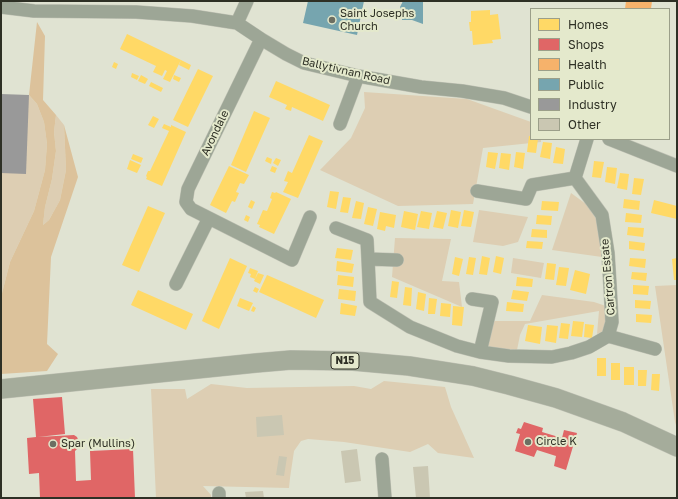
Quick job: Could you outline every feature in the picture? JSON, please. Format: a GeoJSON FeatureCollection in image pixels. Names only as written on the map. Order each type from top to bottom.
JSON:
{"type":"FeatureCollection","features":[{"type":"Feature","properties":{"kind":"highway","name":"N15"},"geometry":{"type":"LineString","coordinates":[[1,389],[291,360],[354,361],[409,366],[474,376],[509,385],[556,398],[623,422],[677,447]]}},
{"type":"Feature","properties":{"kind":"street"},"geometry":{"type":"LineString","coordinates":[[237,23],[247,1]]}},
{"type":"Feature","properties":{"kind":"street","name":"Ballytivnan Road"},"geometry":{"type":"LineString","coordinates":[[1,7],[35,6],[136,12],[192,16],[237,23],[260,39],[304,63],[358,76],[421,87],[462,91],[504,98],[530,107]]}},
{"type":"Feature","properties":{"kind":"street","name":"Avondale"},"geometry":{"type":"LineString","coordinates":[[260,39],[188,189],[186,202],[191,209],[292,260],[310,217]]}},
{"type":"Feature","properties":{"kind":"street"},"geometry":{"type":"LineString","coordinates":[[340,124],[358,76]]}},
{"type":"Feature","properties":{"kind":"street"},"geometry":{"type":"LineString","coordinates":[[477,191],[526,199],[532,185],[575,178],[587,140]]}},
{"type":"Feature","properties":{"kind":"street"},"geometry":{"type":"LineString","coordinates":[[612,140],[677,166]]}},
{"type":"Feature","properties":{"kind":"street","name":"Cartron Estate"},"geometry":{"type":"LineString","coordinates":[[575,178],[602,215],[608,253],[612,322],[608,336]]}},
{"type":"Feature","properties":{"kind":"street"},"geometry":{"type":"LineString","coordinates":[[176,284],[209,218]]}},
{"type":"Feature","properties":{"kind":"street"},"geometry":{"type":"LineString","coordinates":[[336,228],[366,240],[370,302],[410,328],[457,346],[480,352],[509,356],[552,357],[589,347],[608,336],[655,349]]}},
{"type":"Feature","properties":{"kind":"street"},"geometry":{"type":"LineString","coordinates":[[368,259],[396,260]]}},
{"type":"Feature","properties":{"kind":"street"},"geometry":{"type":"LineString","coordinates":[[472,299],[492,302],[480,352]]}},
{"type":"Feature","properties":{"kind":"street"},"geometry":{"type":"LineString","coordinates":[[382,459],[385,498]]}},
{"type":"Feature","properties":{"kind":"shaded area"},"geometry":{"type":"Polygon","coordinates":[[[37,22],[45,36],[43,100],[56,115],[54,132],[56,151],[43,225],[49,220],[60,200],[66,170],[64,125],[78,177],[51,257],[47,344],[58,354],[47,371],[1,374],[1,297],[10,262],[34,211],[45,170],[47,144],[44,122],[37,104],[29,95],[37,22]]]}},
{"type":"Feature","properties":{"kind":"shaded area"},"geometry":{"type":"Polygon","coordinates":[[[364,92],[467,99],[530,122],[530,140],[541,140],[541,142],[483,148],[473,204],[398,206],[320,170],[351,138],[365,108],[364,92]]]}},
{"type":"Feature","properties":{"kind":"shaded area"},"geometry":{"type":"Polygon","coordinates":[[[29,95],[37,104],[44,122],[47,144],[45,170],[34,211],[10,262],[1,297],[1,173],[29,95]]]}},
{"type":"Feature","properties":{"kind":"shaded area"},"geometry":{"type":"Polygon","coordinates":[[[56,115],[64,125],[66,170],[60,200],[49,220],[43,225],[56,151],[54,132],[56,115]]]}},
{"type":"Feature","properties":{"kind":"shaded area"},"geometry":{"type":"Polygon","coordinates":[[[571,193],[586,204],[597,220],[602,257],[552,250],[571,193]]]}},
{"type":"Feature","properties":{"kind":"shaded area"},"geometry":{"type":"Polygon","coordinates":[[[479,210],[528,217],[518,242],[503,246],[473,242],[479,210]]]}},
{"type":"Feature","properties":{"kind":"shaded area"},"geometry":{"type":"Polygon","coordinates":[[[395,238],[451,239],[442,281],[459,282],[462,307],[392,277],[395,238]]]}},
{"type":"Feature","properties":{"kind":"shaded area"},"geometry":{"type":"Polygon","coordinates":[[[513,258],[544,263],[541,278],[511,273],[513,258]]]}},
{"type":"Feature","properties":{"kind":"shaded area"},"geometry":{"type":"Polygon","coordinates":[[[677,285],[677,428],[655,286],[677,285]]]}},
{"type":"Feature","properties":{"kind":"shaded area"},"geometry":{"type":"Polygon","coordinates":[[[542,295],[594,302],[603,305],[608,308],[606,328],[597,334],[599,311],[525,324],[520,335],[517,350],[492,349],[487,346],[493,321],[530,321],[542,295]]]}},
{"type":"Feature","properties":{"kind":"shaded area"},"geometry":{"type":"Polygon","coordinates":[[[384,381],[445,387],[451,407],[474,458],[438,453],[428,444],[410,452],[344,442],[308,439],[301,441],[294,451],[289,488],[203,486],[211,495],[211,498],[156,498],[151,389],[185,389],[187,399],[211,384],[247,388],[354,386],[371,389],[384,381]]]}},
{"type":"Feature","properties":{"kind":"building: Homes"},"geometry":{"type":"Polygon","coordinates":[[[490,10],[490,15],[498,14],[501,39],[492,40],[493,43],[473,45],[472,31],[470,31],[469,22],[471,22],[471,11],[490,10]]]}},
{"type":"Feature","properties":{"kind":"building: Homes"},"geometry":{"type":"Polygon","coordinates":[[[127,34],[181,60],[170,82],[163,79],[167,71],[165,70],[162,76],[153,72],[156,66],[120,49],[127,34]]]}},
{"type":"Feature","properties":{"kind":"building: Homes"},"geometry":{"type":"Polygon","coordinates":[[[181,60],[191,65],[189,70],[179,65],[181,60]]]}},
{"type":"Feature","properties":{"kind":"building: Homes"},"geometry":{"type":"Polygon","coordinates":[[[114,62],[118,64],[116,69],[112,67],[114,62]]]}},
{"type":"Feature","properties":{"kind":"building: Homes"},"geometry":{"type":"Polygon","coordinates":[[[198,69],[213,76],[188,127],[173,120],[198,69]]]}},
{"type":"Feature","properties":{"kind":"building: Homes"},"geometry":{"type":"Polygon","coordinates":[[[132,73],[139,76],[137,80],[131,77],[132,73]]]}},
{"type":"Feature","properties":{"kind":"building: Homes"},"geometry":{"type":"Polygon","coordinates":[[[141,75],[148,79],[145,84],[138,81],[141,75]]]}},
{"type":"Feature","properties":{"kind":"building: Homes"},"geometry":{"type":"Polygon","coordinates":[[[174,75],[181,78],[179,82],[173,79],[174,75]]]}},
{"type":"Feature","properties":{"kind":"building: Homes"},"geometry":{"type":"Polygon","coordinates":[[[276,81],[330,105],[323,121],[292,107],[291,111],[285,109],[287,105],[269,97],[276,81]]]}},
{"type":"Feature","properties":{"kind":"building: Homes"},"geometry":{"type":"Polygon","coordinates":[[[151,82],[163,88],[161,92],[149,86],[151,82]]]}},
{"type":"Feature","properties":{"kind":"building: Homes"},"geometry":{"type":"Polygon","coordinates":[[[254,111],[270,118],[246,172],[231,165],[254,111]]]}},
{"type":"Feature","properties":{"kind":"building: Homes"},"geometry":{"type":"Polygon","coordinates":[[[153,116],[159,119],[154,128],[148,125],[153,116]]]}},
{"type":"Feature","properties":{"kind":"building: Homes"},"geometry":{"type":"Polygon","coordinates":[[[164,124],[171,127],[171,125],[186,132],[162,186],[146,179],[146,176],[148,171],[150,171],[169,131],[162,128],[164,124]]]}},
{"type":"Feature","properties":{"kind":"building: Homes"},"geometry":{"type":"Polygon","coordinates":[[[309,135],[323,141],[298,198],[283,192],[288,182],[284,181],[288,171],[292,173],[309,135]]]}},
{"type":"Feature","properties":{"kind":"building: Homes"},"geometry":{"type":"Polygon","coordinates":[[[530,136],[530,140],[538,140],[536,153],[527,152],[530,136]]]}},
{"type":"Feature","properties":{"kind":"building: Homes"},"geometry":{"type":"Polygon","coordinates":[[[543,142],[552,143],[550,159],[540,157],[543,142]]]}},
{"type":"Feature","properties":{"kind":"building: Homes"},"geometry":{"type":"Polygon","coordinates":[[[556,147],[565,149],[563,164],[553,163],[556,147]]]}},
{"type":"Feature","properties":{"kind":"building: Homes"},"geometry":{"type":"Polygon","coordinates":[[[488,152],[498,153],[495,169],[486,167],[488,152]]]}},
{"type":"Feature","properties":{"kind":"building: Homes"},"geometry":{"type":"Polygon","coordinates":[[[516,152],[525,153],[523,169],[514,167],[516,152]]]}},
{"type":"Feature","properties":{"kind":"building: Homes"},"geometry":{"type":"Polygon","coordinates":[[[501,153],[511,154],[509,170],[499,168],[501,153]]]}},
{"type":"Feature","properties":{"kind":"building: Homes"},"geometry":{"type":"Polygon","coordinates":[[[133,154],[143,158],[141,163],[131,159],[133,154]]]}},
{"type":"Feature","properties":{"kind":"building: Homes"},"geometry":{"type":"Polygon","coordinates":[[[267,157],[272,159],[271,164],[265,161],[267,157]]]}},
{"type":"Feature","properties":{"kind":"building: Homes"},"geometry":{"type":"Polygon","coordinates":[[[276,158],[281,160],[278,166],[273,163],[276,158]]]}},
{"type":"Feature","properties":{"kind":"building: Homes"},"geometry":{"type":"Polygon","coordinates":[[[130,160],[141,165],[137,173],[127,169],[130,160]]]}},
{"type":"Feature","properties":{"kind":"building: Homes"},"geometry":{"type":"Polygon","coordinates":[[[594,161],[604,162],[601,178],[592,177],[594,161]]]}},
{"type":"Feature","properties":{"kind":"building: Homes"},"geometry":{"type":"Polygon","coordinates":[[[229,166],[249,175],[244,184],[240,183],[236,192],[239,193],[235,202],[232,201],[226,213],[210,205],[229,166]]]}},
{"type":"Feature","properties":{"kind":"building: Homes"},"geometry":{"type":"Polygon","coordinates":[[[272,166],[277,168],[275,173],[270,171],[272,166]]]}},
{"type":"Feature","properties":{"kind":"building: Homes"},"geometry":{"type":"Polygon","coordinates":[[[607,167],[617,168],[615,184],[605,182],[607,167]]]}},
{"type":"Feature","properties":{"kind":"building: Homes"},"geometry":{"type":"Polygon","coordinates":[[[620,173],[629,174],[627,190],[617,188],[620,173]]]}},
{"type":"Feature","properties":{"kind":"building: Homes"},"geometry":{"type":"Polygon","coordinates":[[[634,178],[644,179],[641,195],[632,194],[634,178]]]}},
{"type":"Feature","properties":{"kind":"building: Homes"},"geometry":{"type":"Polygon","coordinates":[[[330,191],[339,192],[336,209],[327,207],[330,191]]]}},
{"type":"Feature","properties":{"kind":"building: Homes"},"geometry":{"type":"Polygon","coordinates":[[[272,192],[276,192],[291,199],[274,234],[259,227],[260,225],[257,224],[263,210],[267,211],[272,199],[270,198],[272,192]]]}},
{"type":"Feature","properties":{"kind":"building: Homes"},"geometry":{"type":"Polygon","coordinates":[[[343,197],[351,198],[348,213],[340,212],[343,197]]]}},
{"type":"Feature","properties":{"kind":"building: Homes"},"geometry":{"type":"Polygon","coordinates":[[[624,199],[640,201],[639,210],[623,208],[624,199]]]}},
{"type":"Feature","properties":{"kind":"building: Homes"},"geometry":{"type":"Polygon","coordinates":[[[251,200],[255,202],[252,209],[248,207],[251,200]]]}},
{"type":"Feature","properties":{"kind":"building: Homes"},"geometry":{"type":"Polygon","coordinates":[[[654,200],[677,206],[677,219],[651,213],[654,200]]]}},
{"type":"Feature","properties":{"kind":"building: Homes"},"geometry":{"type":"Polygon","coordinates":[[[356,201],[364,203],[361,219],[352,218],[356,201]]]}},
{"type":"Feature","properties":{"kind":"building: Homes"},"geometry":{"type":"Polygon","coordinates":[[[542,201],[559,202],[558,211],[541,210],[542,201]]]}},
{"type":"Feature","properties":{"kind":"building: Homes"},"geometry":{"type":"Polygon","coordinates":[[[148,206],[165,213],[139,272],[122,265],[148,206]]]}},
{"type":"Feature","properties":{"kind":"building: Homes"},"geometry":{"type":"Polygon","coordinates":[[[368,207],[377,209],[373,226],[364,224],[368,207]]]}},
{"type":"Feature","properties":{"kind":"building: Homes"},"geometry":{"type":"Polygon","coordinates":[[[451,210],[461,212],[458,228],[448,226],[451,210]]]}},
{"type":"Feature","properties":{"kind":"building: Homes"},"geometry":{"type":"Polygon","coordinates":[[[464,210],[474,212],[471,227],[461,226],[464,210]]]}},
{"type":"Feature","properties":{"kind":"building: Homes"},"geometry":{"type":"Polygon","coordinates":[[[404,211],[418,214],[415,230],[401,227],[404,211]]]}},
{"type":"Feature","properties":{"kind":"building: Homes"},"geometry":{"type":"Polygon","coordinates":[[[421,211],[432,213],[429,229],[417,227],[421,211]]]}},
{"type":"Feature","properties":{"kind":"building: Homes"},"geometry":{"type":"Polygon","coordinates":[[[437,211],[447,213],[443,229],[433,227],[437,211]]]}},
{"type":"Feature","properties":{"kind":"building: Homes"},"geometry":{"type":"Polygon","coordinates":[[[380,212],[396,215],[394,228],[386,226],[385,231],[377,229],[380,212]]]}},
{"type":"Feature","properties":{"kind":"building: Homes"},"geometry":{"type":"Polygon","coordinates":[[[626,213],[642,215],[641,223],[625,222],[626,213]]]}},
{"type":"Feature","properties":{"kind":"building: Homes"},"geometry":{"type":"Polygon","coordinates":[[[246,215],[250,217],[248,222],[244,220],[246,215]]]}},
{"type":"Feature","properties":{"kind":"building: Homes"},"geometry":{"type":"Polygon","coordinates":[[[537,215],[552,216],[551,225],[536,224],[537,215]]]}},
{"type":"Feature","properties":{"kind":"building: Homes"},"geometry":{"type":"Polygon","coordinates":[[[628,227],[644,228],[643,237],[627,235],[628,227]]]}},
{"type":"Feature","properties":{"kind":"building: Homes"},"geometry":{"type":"Polygon","coordinates":[[[532,229],[547,230],[547,238],[531,237],[532,229]]]}},
{"type":"Feature","properties":{"kind":"building: Homes"},"geometry":{"type":"Polygon","coordinates":[[[527,241],[543,242],[542,249],[526,248],[527,241]]]}},
{"type":"Feature","properties":{"kind":"building: Homes"},"geometry":{"type":"Polygon","coordinates":[[[629,241],[645,243],[644,251],[629,249],[629,241]]]}},
{"type":"Feature","properties":{"kind":"building: Homes"},"geometry":{"type":"Polygon","coordinates":[[[337,248],[353,250],[351,260],[335,258],[337,248]]]}},
{"type":"Feature","properties":{"kind":"building: Homes"},"geometry":{"type":"Polygon","coordinates":[[[482,256],[490,258],[487,275],[479,274],[482,256]]]}},
{"type":"Feature","properties":{"kind":"building: Homes"},"geometry":{"type":"Polygon","coordinates":[[[496,256],[504,258],[501,274],[493,272],[496,256]]]}},
{"type":"Feature","properties":{"kind":"building: Homes"},"geometry":{"type":"Polygon","coordinates":[[[455,257],[463,259],[459,276],[452,274],[455,257]]]}},
{"type":"Feature","properties":{"kind":"building: Homes"},"geometry":{"type":"Polygon","coordinates":[[[469,257],[476,258],[473,275],[466,274],[469,257]]]}},
{"type":"Feature","properties":{"kind":"building: Homes"},"geometry":{"type":"Polygon","coordinates":[[[230,258],[247,266],[219,329],[202,321],[230,258]]]}},
{"type":"Feature","properties":{"kind":"building: Homes"},"geometry":{"type":"Polygon","coordinates":[[[630,258],[646,259],[645,268],[629,266],[630,258]]]}},
{"type":"Feature","properties":{"kind":"building: Homes"},"geometry":{"type":"Polygon","coordinates":[[[677,258],[677,280],[674,280],[672,259],[677,258]]]}},
{"type":"Feature","properties":{"kind":"building: Homes"},"geometry":{"type":"Polygon","coordinates":[[[337,261],[354,264],[352,273],[336,271],[337,261]]]}},
{"type":"Feature","properties":{"kind":"building: Homes"},"geometry":{"type":"Polygon","coordinates":[[[547,263],[556,264],[554,280],[545,279],[547,263]]]}},
{"type":"Feature","properties":{"kind":"building: Homes"},"geometry":{"type":"Polygon","coordinates":[[[559,267],[569,268],[566,286],[556,285],[559,267]]]}},
{"type":"Feature","properties":{"kind":"building: Homes"},"geometry":{"type":"Polygon","coordinates":[[[250,268],[258,271],[255,279],[250,277],[251,274],[248,273],[250,268]]]}},
{"type":"Feature","properties":{"kind":"building: Homes"},"geometry":{"type":"Polygon","coordinates":[[[575,270],[590,274],[586,294],[570,290],[575,270]]]}},
{"type":"Feature","properties":{"kind":"building: Homes"},"geometry":{"type":"Polygon","coordinates":[[[632,272],[647,273],[646,281],[631,279],[632,272]]]}},
{"type":"Feature","properties":{"kind":"building: Homes"},"geometry":{"type":"Polygon","coordinates":[[[258,273],[264,275],[260,284],[254,281],[258,273]]]}},
{"type":"Feature","properties":{"kind":"building: Homes"},"geometry":{"type":"Polygon","coordinates":[[[267,275],[324,300],[316,318],[259,292],[267,275]]]}},
{"type":"Feature","properties":{"kind":"building: Homes"},"geometry":{"type":"Polygon","coordinates":[[[338,275],[354,277],[353,287],[337,285],[338,275]]]}},
{"type":"Feature","properties":{"kind":"building: Homes"},"geometry":{"type":"Polygon","coordinates":[[[517,277],[533,279],[532,287],[516,286],[517,277]]]}},
{"type":"Feature","properties":{"kind":"building: Homes"},"geometry":{"type":"Polygon","coordinates":[[[392,281],[399,282],[397,298],[390,297],[392,281]]]}},
{"type":"Feature","properties":{"kind":"building: Homes"},"geometry":{"type":"Polygon","coordinates":[[[633,285],[649,286],[648,295],[633,294],[633,285]]]}},
{"type":"Feature","properties":{"kind":"building: Homes"},"geometry":{"type":"Polygon","coordinates":[[[255,287],[259,289],[257,293],[253,291],[255,287]]]}},
{"type":"Feature","properties":{"kind":"building: Homes"},"geometry":{"type":"Polygon","coordinates":[[[405,287],[412,288],[411,306],[403,305],[405,287]]]}},
{"type":"Feature","properties":{"kind":"building: Homes"},"geometry":{"type":"Polygon","coordinates":[[[339,289],[356,291],[355,301],[338,299],[339,289]]]}},
{"type":"Feature","properties":{"kind":"building: Homes"},"geometry":{"type":"Polygon","coordinates":[[[138,290],[193,314],[186,330],[131,305],[138,290]]]}},
{"type":"Feature","properties":{"kind":"building: Homes"},"geometry":{"type":"Polygon","coordinates":[[[513,290],[529,292],[527,301],[511,299],[513,290]]]}},
{"type":"Feature","properties":{"kind":"building: Homes"},"geometry":{"type":"Polygon","coordinates":[[[418,292],[426,294],[424,311],[416,309],[418,292]]]}},
{"type":"Feature","properties":{"kind":"building: Homes"},"geometry":{"type":"Polygon","coordinates":[[[240,298],[253,303],[249,311],[237,306],[240,298]]]}},
{"type":"Feature","properties":{"kind":"building: Homes"},"geometry":{"type":"Polygon","coordinates":[[[429,298],[437,299],[435,314],[428,314],[429,298]]]}},
{"type":"Feature","properties":{"kind":"building: Homes"},"geometry":{"type":"Polygon","coordinates":[[[635,300],[651,301],[650,309],[635,308],[635,300]]]}},
{"type":"Feature","properties":{"kind":"building: Homes"},"geometry":{"type":"Polygon","coordinates":[[[507,302],[524,304],[523,312],[506,311],[507,302]]]}},
{"type":"Feature","properties":{"kind":"building: Homes"},"geometry":{"type":"Polygon","coordinates":[[[341,303],[357,306],[355,316],[340,314],[341,303]]]}},
{"type":"Feature","properties":{"kind":"building: Homes"},"geometry":{"type":"Polygon","coordinates":[[[441,303],[451,304],[450,317],[440,316],[441,303]]]}},
{"type":"Feature","properties":{"kind":"building: Homes"},"geometry":{"type":"Polygon","coordinates":[[[253,306],[256,308],[254,312],[251,311],[253,306]]]}},
{"type":"Feature","properties":{"kind":"building: Homes"},"geometry":{"type":"Polygon","coordinates":[[[453,306],[464,307],[462,326],[452,325],[453,306]]]}},
{"type":"Feature","properties":{"kind":"building: Homes"},"geometry":{"type":"Polygon","coordinates":[[[636,314],[652,315],[651,323],[636,322],[636,314]]]}},
{"type":"Feature","properties":{"kind":"building: Homes"},"geometry":{"type":"Polygon","coordinates":[[[573,321],[584,322],[582,337],[571,336],[573,321]]]}},
{"type":"Feature","properties":{"kind":"building: Homes"},"geometry":{"type":"Polygon","coordinates":[[[561,323],[570,324],[568,339],[559,338],[561,323]]]}},
{"type":"Feature","properties":{"kind":"building: Homes"},"geometry":{"type":"Polygon","coordinates":[[[585,324],[594,325],[592,338],[584,337],[585,324]]]}},
{"type":"Feature","properties":{"kind":"building: Homes"},"geometry":{"type":"Polygon","coordinates":[[[528,325],[542,327],[540,344],[525,341],[528,325]]]}},
{"type":"Feature","properties":{"kind":"building: Homes"},"geometry":{"type":"Polygon","coordinates":[[[547,325],[558,326],[556,343],[545,341],[547,325]]]}},
{"type":"Feature","properties":{"kind":"building: Homes"},"geometry":{"type":"Polygon","coordinates":[[[597,358],[606,358],[606,376],[597,376],[597,358]]]}},
{"type":"Feature","properties":{"kind":"building: Homes"},"geometry":{"type":"Polygon","coordinates":[[[611,363],[620,363],[620,380],[611,380],[611,363]]]}},
{"type":"Feature","properties":{"kind":"building: Homes"},"geometry":{"type":"Polygon","coordinates":[[[624,367],[634,367],[634,385],[624,385],[624,367]]]}},
{"type":"Feature","properties":{"kind":"building: Homes"},"geometry":{"type":"Polygon","coordinates":[[[638,370],[647,370],[646,386],[638,386],[638,370]]]}},
{"type":"Feature","properties":{"kind":"building: Homes"},"geometry":{"type":"Polygon","coordinates":[[[652,374],[660,374],[659,391],[651,390],[652,374]]]}},
{"type":"Feature","properties":{"kind":"building: Shops"},"geometry":{"type":"Polygon","coordinates":[[[62,397],[65,434],[38,437],[74,435],[77,437],[79,442],[78,448],[75,451],[76,481],[91,480],[90,451],[133,449],[135,498],[40,498],[39,473],[29,474],[27,438],[36,437],[33,399],[62,397]]]}},
{"type":"Feature","properties":{"kind":"building: Shops"},"geometry":{"type":"Polygon","coordinates":[[[524,422],[543,428],[542,432],[562,438],[564,430],[577,433],[566,470],[554,466],[556,456],[537,450],[534,457],[515,451],[520,434],[516,433],[518,428],[521,429],[524,422]]]}},
{"type":"Feature","properties":{"kind":"building: Health"},"geometry":{"type":"Polygon","coordinates":[[[626,1],[652,1],[651,8],[625,8],[626,1]]]}},
{"type":"Feature","properties":{"kind":"building: Public","name":"Saint Josephs Church"},"geometry":{"type":"Polygon","coordinates":[[[308,1],[364,1],[357,35],[303,23],[308,1]]]}},
{"type":"Feature","properties":{"kind":"building: Public"},"geometry":{"type":"Polygon","coordinates":[[[403,1],[423,1],[423,24],[412,20],[402,20],[402,11],[400,7],[403,1]]]}},
{"type":"Feature","properties":{"kind":"building: Industry"},"geometry":{"type":"Polygon","coordinates":[[[1,94],[29,95],[26,174],[1,173],[1,94]]]}},
{"type":"Feature","properties":{"kind":"building: Other"},"geometry":{"type":"Polygon","coordinates":[[[282,415],[284,435],[257,437],[256,417],[282,415]]]}},
{"type":"Feature","properties":{"kind":"building: Other"},"geometry":{"type":"Polygon","coordinates":[[[357,449],[361,481],[345,483],[341,451],[357,449]]]}},
{"type":"Feature","properties":{"kind":"building: Other"},"geometry":{"type":"Polygon","coordinates":[[[279,456],[287,457],[284,476],[276,475],[279,456]]]}},
{"type":"Feature","properties":{"kind":"building: Other"},"geometry":{"type":"Polygon","coordinates":[[[428,466],[430,498],[416,498],[413,467],[428,466]]]}},
{"type":"Feature","properties":{"kind":"building: Other"},"geometry":{"type":"Polygon","coordinates":[[[263,491],[264,498],[246,498],[245,492],[263,491]]]}},
{"type":"Feature","properties":{"kind":"place","name":"Saint Josephs Church"},"geometry":{"type":"Point","coordinates":[332,20]}},
{"type":"Feature","properties":{"kind":"place","name":"Circle K"},"geometry":{"type":"Point","coordinates":[528,442]}},
{"type":"Feature","properties":{"kind":"place","name":"Spar (Mullins)"},"geometry":{"type":"Point","coordinates":[53,444]}}]}
